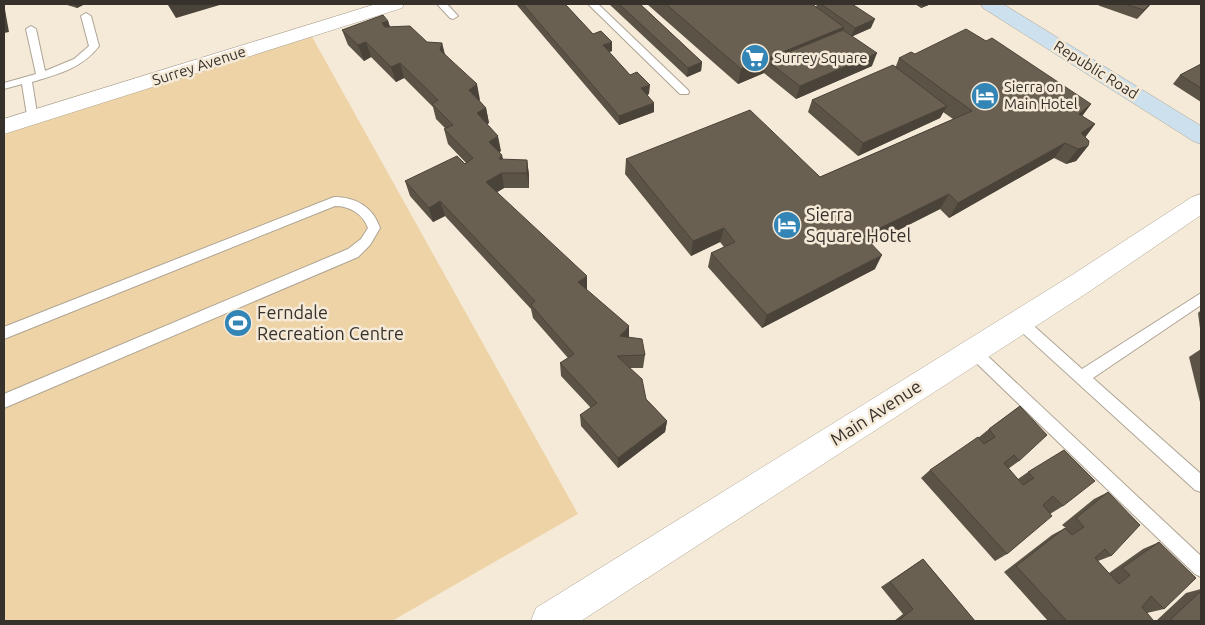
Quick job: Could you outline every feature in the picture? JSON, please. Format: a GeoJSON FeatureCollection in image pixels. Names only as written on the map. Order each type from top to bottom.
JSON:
{"type":"FeatureCollection","features":[{"type":"Feature","properties":{"kind":"main road","name":"Republic Road"},"geometry":{"type":"LineString","coordinates":[[990,4],[1201,136]]}},
{"type":"Feature","properties":{"kind":"street","name":"Surrey Avenue"},"geometry":{"type":"LineString","coordinates":[[4,127],[394,4]]}},
{"type":"Feature","properties":{"kind":"street","name":"Main Avenue"},"geometry":{"type":"LineString","coordinates":[[549,621],[1020,322],[1201,203]]}},
{"type":"Feature","properties":{"kind":"lane"},"geometry":{"type":"LineString","coordinates":[[442,4],[454,16]]}},
{"type":"Feature","properties":{"kind":"lane"},"geometry":{"type":"LineString","coordinates":[[593,4],[684,92]]}},
{"type":"Feature","properties":{"kind":"lane"},"geometry":{"type":"LineString","coordinates":[[4,86],[75,62],[89,53],[94,46],[86,16]]}},
{"type":"Feature","properties":{"kind":"lane"},"geometry":{"type":"LineString","coordinates":[[31,29],[41,74]]}},
{"type":"Feature","properties":{"kind":"lane"},"geometry":{"type":"LineString","coordinates":[[26,79],[32,119]]}},
{"type":"Feature","properties":{"kind":"lane"},"geometry":{"type":"LineString","coordinates":[[4,334],[334,201],[350,202],[366,213],[373,221],[374,228],[369,238],[363,246],[353,253],[4,401]]}},
{"type":"Feature","properties":{"kind":"lane"},"geometry":{"type":"LineString","coordinates":[[1082,376],[1201,298]]}},
{"type":"Feature","properties":{"kind":"lane"},"geometry":{"type":"LineString","coordinates":[[1020,322],[1201,484]]}},
{"type":"Feature","properties":{"kind":"lane"},"geometry":{"type":"LineString","coordinates":[[973,351],[1201,568]]}},
{"type":"Feature","properties":{"kind":"shaded area","name":"Ferndale Recreation Centre"},"geometry":{"type":"Polygon","coordinates":[[[311,35],[578,514],[392,621],[4,621],[4,133],[311,35]]]}},
{"type":"Feature","properties":{"kind":"building"},"geometry":{"type":"Polygon","coordinates":[[[523,4],[565,4],[593,34],[601,31],[612,42],[603,45],[630,75],[637,72],[650,85],[641,88],[654,103],[619,116],[523,4]]]}},
{"type":"Feature","properties":{"kind":"building"},"geometry":{"type":"Polygon","coordinates":[[[619,4],[640,4],[702,62],[688,68],[619,4]]]}},
{"type":"Feature","properties":{"kind":"building","name":"Surrey Square"},"geometry":{"type":"Polygon","coordinates":[[[666,4],[812,4],[844,27],[741,69],[666,4]]]}},
{"type":"Feature","properties":{"kind":"building"},"geometry":{"type":"Polygon","coordinates":[[[821,4],[852,4],[875,19],[855,28],[821,4]]]}},
{"type":"Feature","properties":{"kind":"building"},"geometry":{"type":"Polygon","coordinates":[[[1125,4],[1150,4],[1144,10],[1125,4]]]}},
{"type":"Feature","properties":{"kind":"building"},"geometry":{"type":"Polygon","coordinates":[[[383,15],[388,21],[382,23],[385,27],[410,26],[427,42],[442,43],[440,50],[477,84],[469,90],[486,108],[477,113],[498,136],[489,142],[502,155],[499,159],[527,160],[527,173],[502,173],[486,182],[587,276],[578,282],[629,326],[620,336],[642,339],[645,355],[617,356],[642,379],[646,399],[667,421],[618,458],[580,415],[597,403],[560,363],[574,354],[531,305],[535,301],[440,201],[429,208],[405,181],[457,156],[465,164],[473,158],[444,129],[453,125],[432,104],[438,100],[400,63],[391,67],[366,42],[358,45],[342,30],[383,15]]]}},
{"type":"Feature","properties":{"kind":"building","name":"Sierra Square Hotel"},"geometry":{"type":"Polygon","coordinates":[[[966,29],[986,41],[992,38],[1091,104],[1079,114],[1095,124],[1081,133],[1089,141],[1088,146],[1078,149],[1065,143],[958,203],[949,194],[864,236],[882,255],[767,315],[711,253],[735,242],[724,228],[693,241],[626,159],[750,110],[820,177],[972,111],[899,58],[911,52],[915,54],[966,29]]]}},
{"type":"Feature","properties":{"kind":"building"},"geometry":{"type":"Polygon","coordinates":[[[843,30],[877,53],[800,86],[767,61],[843,30]]]}},
{"type":"Feature","properties":{"kind":"building"},"geometry":{"type":"Polygon","coordinates":[[[1201,64],[1201,88],[1180,75],[1201,64]]]}},
{"type":"Feature","properties":{"kind":"building"},"geometry":{"type":"Polygon","coordinates":[[[893,65],[947,106],[863,143],[812,100],[893,65]]]}},
{"type":"Feature","properties":{"kind":"building"},"geometry":{"type":"Polygon","coordinates":[[[1020,406],[1047,435],[1019,461],[1014,455],[1004,463],[1023,485],[1034,478],[1028,472],[1064,450],[1095,481],[1063,506],[1053,496],[1043,505],[1052,516],[1007,554],[930,470],[978,437],[984,444],[995,437],[989,429],[1020,406]]]}},
{"type":"Feature","properties":{"kind":"building"},"geometry":{"type":"Polygon","coordinates":[[[1108,492],[1140,525],[1111,556],[1105,549],[1095,558],[1119,584],[1130,575],[1122,568],[1159,542],[1196,578],[1164,609],[1151,596],[1142,607],[1152,621],[1067,621],[1016,566],[1065,528],[1072,535],[1084,527],[1076,518],[1108,492]]]}},
{"type":"Feature","properties":{"kind":"building"},"geometry":{"type":"Polygon","coordinates":[[[923,559],[975,621],[898,621],[913,609],[890,582],[923,559]]]}},
{"type":"Feature","properties":{"kind":"building"},"geometry":{"type":"Polygon","coordinates":[[[1201,591],[1201,621],[1173,621],[1171,619],[1201,591]]]}},
{"type":"Feature","properties":{"kind":"place","name":"Surrey Square"},"geometry":{"type":"Point","coordinates":[755,58]}},
{"type":"Feature","properties":{"kind":"place","name":"Sierra on Main Hotel"},"geometry":{"type":"Point","coordinates":[985,96]}},
{"type":"Feature","properties":{"kind":"place","name":"Sierra Square Hotel"},"geometry":{"type":"Point","coordinates":[787,225]}},
{"type":"Feature","properties":{"kind":"place","name":"Ferndale Recreation Centre"},"geometry":{"type":"Point","coordinates":[238,323]}}]}
